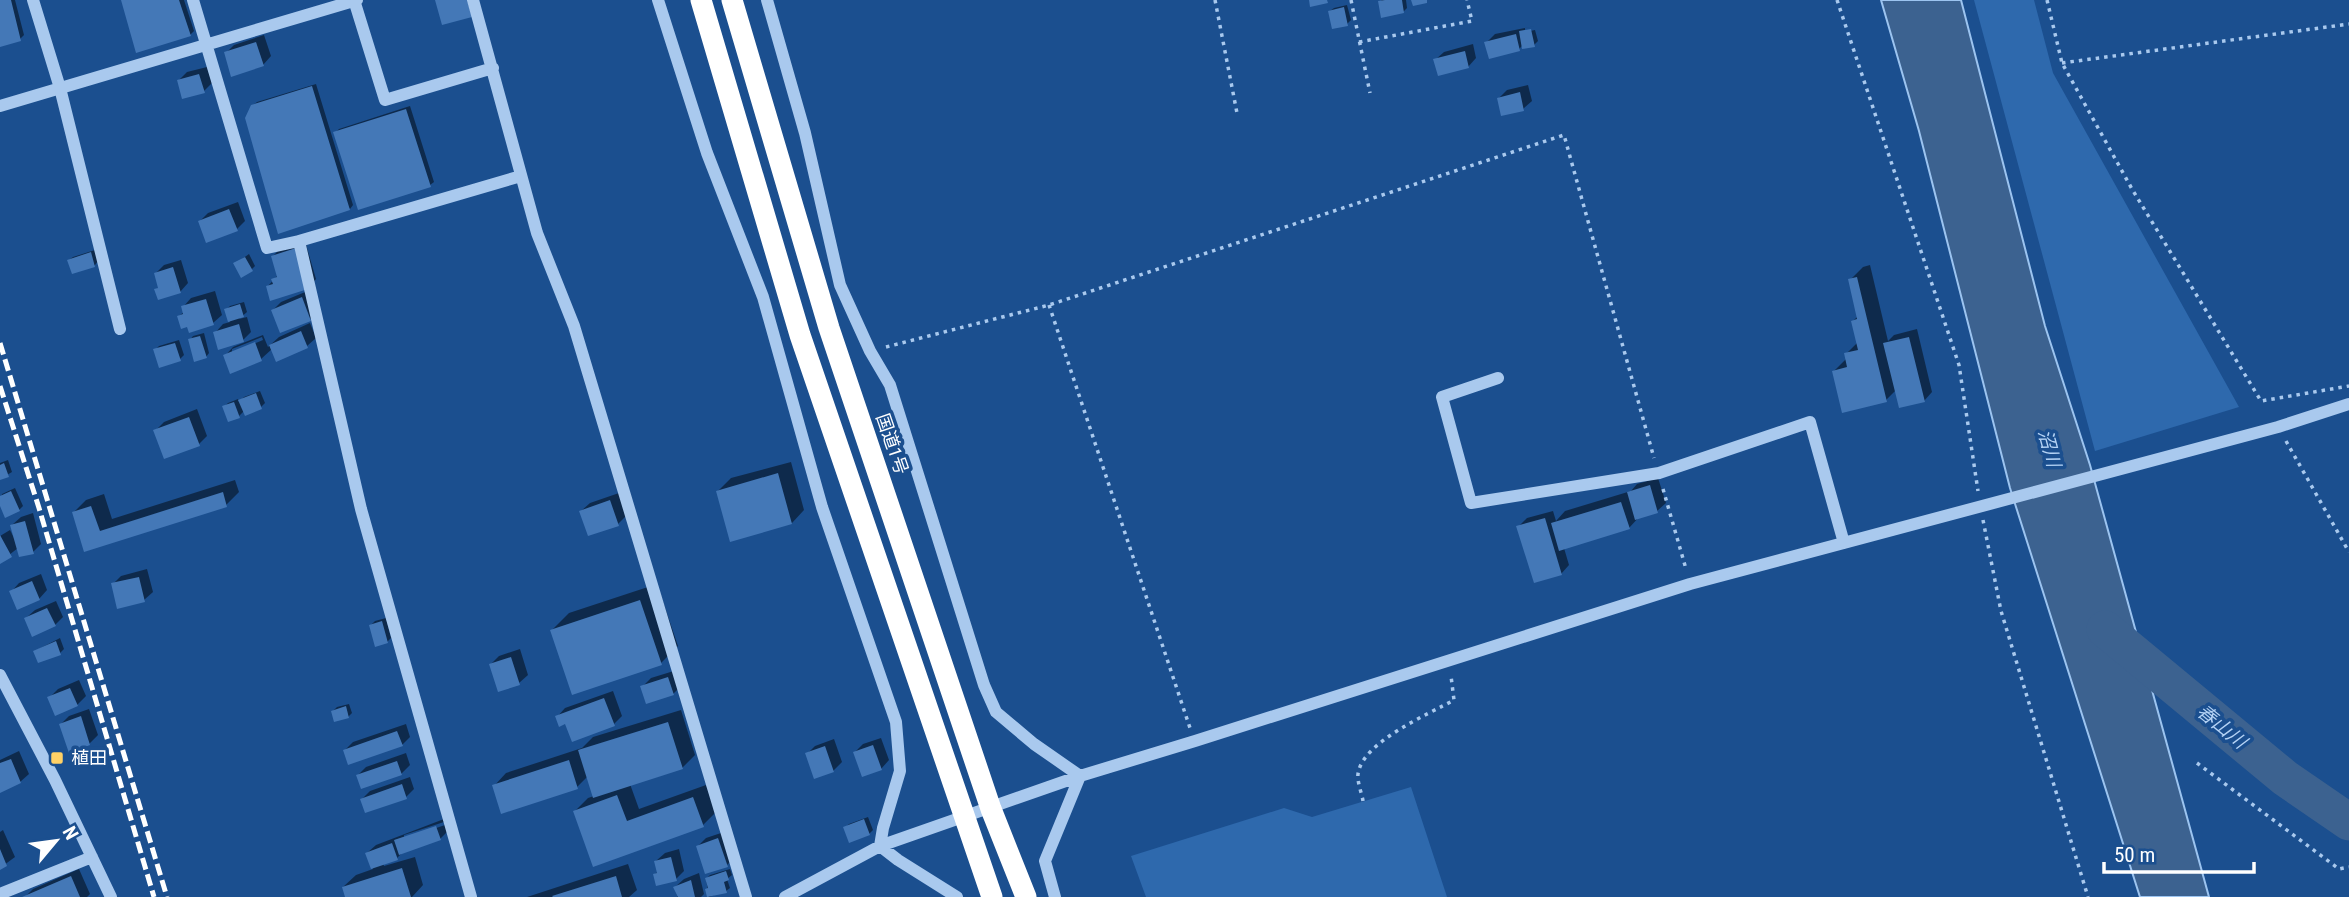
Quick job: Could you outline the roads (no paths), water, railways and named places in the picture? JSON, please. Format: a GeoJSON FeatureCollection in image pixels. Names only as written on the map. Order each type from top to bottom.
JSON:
{"type":"FeatureCollection","features":[{"type":"Feature","properties":{"kind":"highway"},"geometry":{"type":"LineString","coordinates":[[701,0],[800,335],[992,897]]}},
{"type":"Feature","properties":{"kind":"highway","name":"国道1号"},"geometry":{"type":"LineString","coordinates":[[732,0],[829,328],[991,809],[1026,897]]}},
{"type":"Feature","properties":{"kind":"street"},"geometry":{"type":"LineString","coordinates":[[33,0],[60,88],[120,329]]}},
{"type":"Feature","properties":{"kind":"street"},"geometry":{"type":"LineString","coordinates":[[192,0],[267,248],[299,242],[521,176]]}},
{"type":"Feature","properties":{"kind":"street"},"geometry":{"type":"LineString","coordinates":[[0,106],[355,0],[385,100],[493,68]]}},
{"type":"Feature","properties":{"kind":"street"},"geometry":{"type":"LineString","coordinates":[[473,0],[537,233],[574,326],[746,897]]}},
{"type":"Feature","properties":{"kind":"street"},"geometry":{"type":"LineString","coordinates":[[658,0],[706,153],[763,297],[822,507],[896,722],[900,771],[880,846]]}},
{"type":"Feature","properties":{"kind":"street"},"geometry":{"type":"LineString","coordinates":[[767,0],[805,133],[840,285],[870,351],[890,385],[984,685],[996,712],[1034,744],[1080,776]]}},
{"type":"Feature","properties":{"kind":"street"},"geometry":{"type":"LineString","coordinates":[[299,242],[361,509],[471,897]]}},
{"type":"Feature","properties":{"kind":"street"},"geometry":{"type":"LineString","coordinates":[[1499,378],[1443,397],[1471,503],[1659,473],[1810,422],[1844,543]]}},
{"type":"Feature","properties":{"kind":"street"},"geometry":{"type":"LineString","coordinates":[[786,897],[880,846],[1080,776],[1690,584],[2278,427],[2349,404]]}},
{"type":"Feature","properties":{"kind":"street"},"geometry":{"type":"LineString","coordinates":[[0,675],[55,780],[111,897]]}},
{"type":"Feature","properties":{"kind":"street"},"geometry":{"type":"LineString","coordinates":[[1055,897],[1045,861],[1080,776]]}},
{"type":"Feature","properties":{"kind":"street"},"geometry":{"type":"LineString","coordinates":[[880,846],[957,897]]}},
{"type":"Feature","properties":{"kind":"street"},"geometry":{"type":"LineString","coordinates":[[0,894],[92,857]]}},
{"type":"Feature","properties":{"kind":"water","name":"沼川"},"geometry":{"type":"Polygon","coordinates":[[[1881,0],[1961,0],[2045,326],[2090,465],[2209,897],[2140,897],[2010,488],[1919,131],[1881,0]]]}},
{"type":"Feature","properties":{"kind":"waterway","name":"春山川"},"geometry":{"type":"LineString","coordinates":[[2105,629],[2285,778],[2349,822]]}},
{"type":"Feature","properties":{"kind":"railway"},"geometry":{"type":"LineString","coordinates":[[0,343],[167,897]]}},
{"type":"Feature","properties":{"kind":"railway"},"geometry":{"type":"LineString","coordinates":[[0,386],[39,508],[154,897]]}},
{"type":"Feature","properties":{"kind":"place","name":"植田"},"geometry":{"type":"Point","coordinates":[57,758]}}]}
